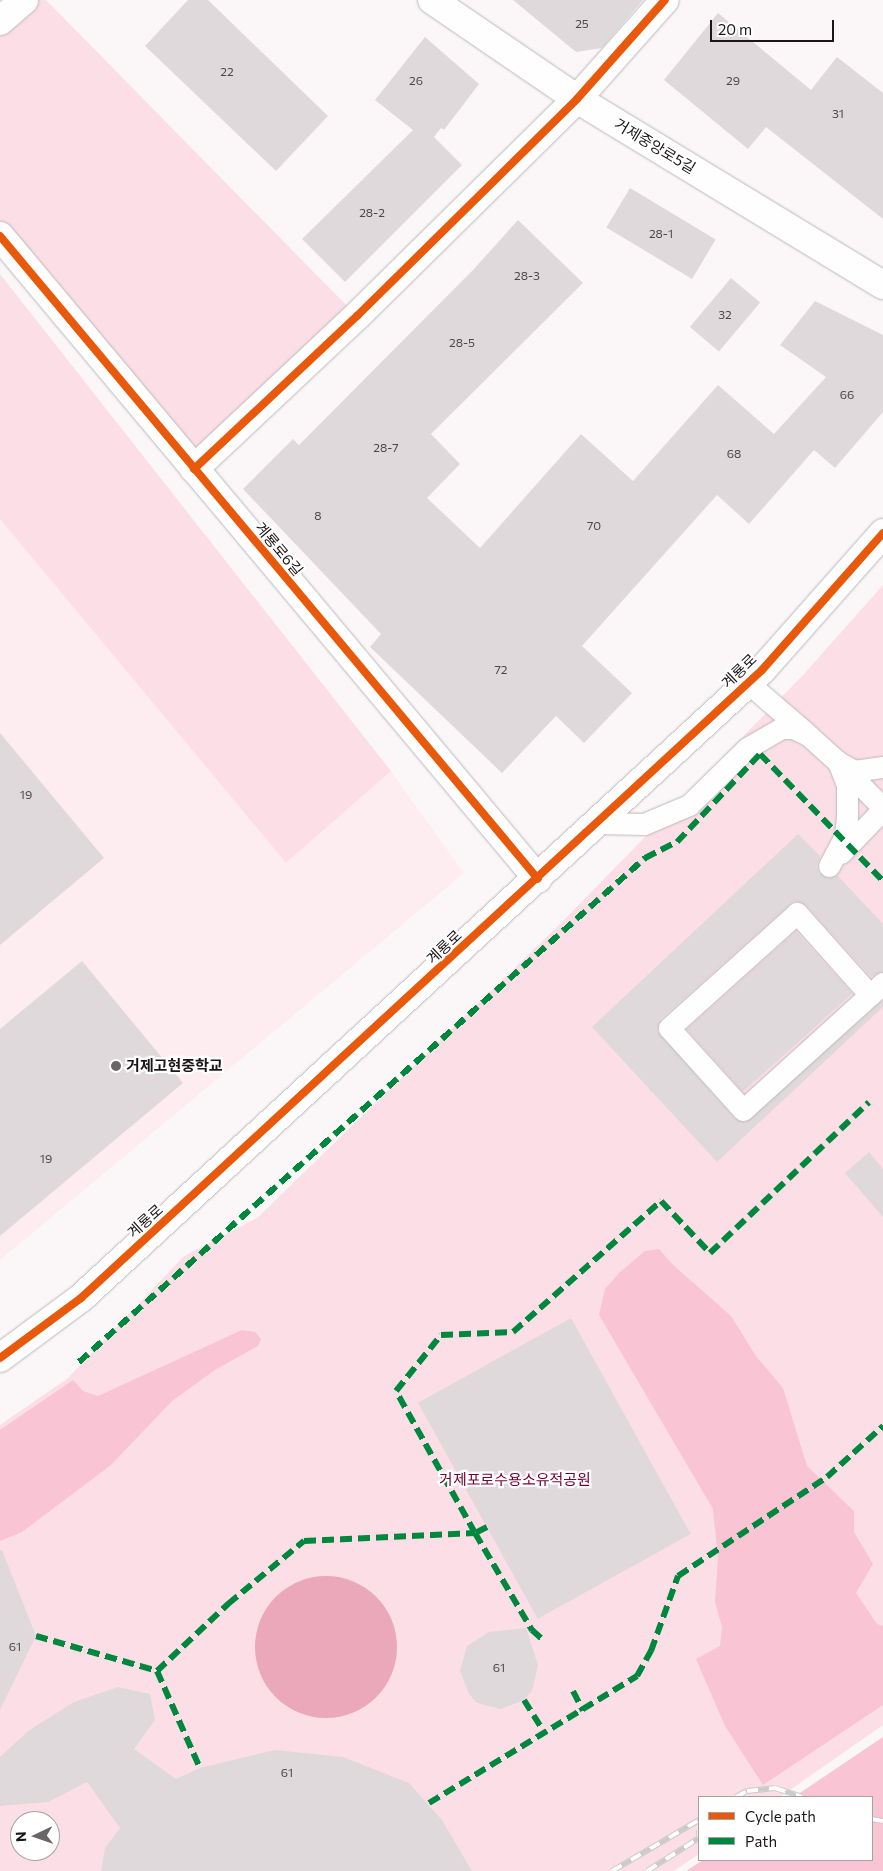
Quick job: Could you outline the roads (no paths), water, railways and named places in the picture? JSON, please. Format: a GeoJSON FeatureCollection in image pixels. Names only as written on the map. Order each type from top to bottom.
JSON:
{"type":"FeatureCollection","features":[{"type":"Feature","properties":{"kind":"street"},"geometry":{"type":"LineString","coordinates":[[0,22],[24,0]]}},
{"type":"Feature","properties":{"kind":"street","name":"거제중앙로5길"},"geometry":{"type":"LineString","coordinates":[[432,0],[577,99],[883,285]]}},
{"type":"Feature","properties":{"kind":"street"},"geometry":{"type":"LineString","coordinates":[[194,469],[357,316],[577,99],[665,0]]}},
{"type":"Feature","properties":{"kind":"street","name":"계룡로6길"},"geometry":{"type":"LineString","coordinates":[[0,236],[538,879]]}},
{"type":"Feature","properties":{"kind":"street","name":"계룡로"},"geometry":{"type":"LineString","coordinates":[[0,1358],[81,1298],[538,879],[748,683],[883,533]]}},
{"type":"Feature","properties":{"kind":"lane"},"geometry":{"type":"LineString","coordinates":[[748,683],[838,762],[883,809],[829,866],[845,836],[847,818],[847,785],[838,762]]}},
{"type":"Feature","properties":{"kind":"lane"},"geometry":{"type":"LineString","coordinates":[[597,823],[644,824],[665,816],[690,805],[747,748],[768,733],[780,728],[793,728],[808,735]]}},
{"type":"Feature","properties":{"kind":"lane"},"geometry":{"type":"LineString","coordinates":[[838,762],[854,770],[883,766]]}},
{"type":"Feature","properties":{"kind":"lane"},"geometry":{"type":"LineString","coordinates":[[797,913],[877,989],[743,1110],[670,1028],[797,913]]}},
{"type":"Feature","properties":{"kind":"railway"},"geometry":{"type":"LineString","coordinates":[[738,1796],[747,1791],[775,1788],[799,1796]]}},
{"type":"Feature","properties":{"kind":"railway"},"geometry":{"type":"LineString","coordinates":[[873,1819],[883,1821]]}},
{"type":"Feature","properties":{"kind":"railway"},"geometry":{"type":"LineString","coordinates":[[612,1871],[698,1821]]}},
{"type":"Feature","properties":{"kind":"railway"},"geometry":{"type":"LineString","coordinates":[[647,1871],[698,1839]]}},
{"type":"Feature","properties":{"kind":"place","name":"거제고현중학교"},"geometry":{"type":"Point","coordinates":[116,1066]}},
{"type":"Feature","properties":{"kind":"park label","name":"거제포로수용소유적공원"},"geometry":{"type":"Point","coordinates":[515,1480]}}]}
